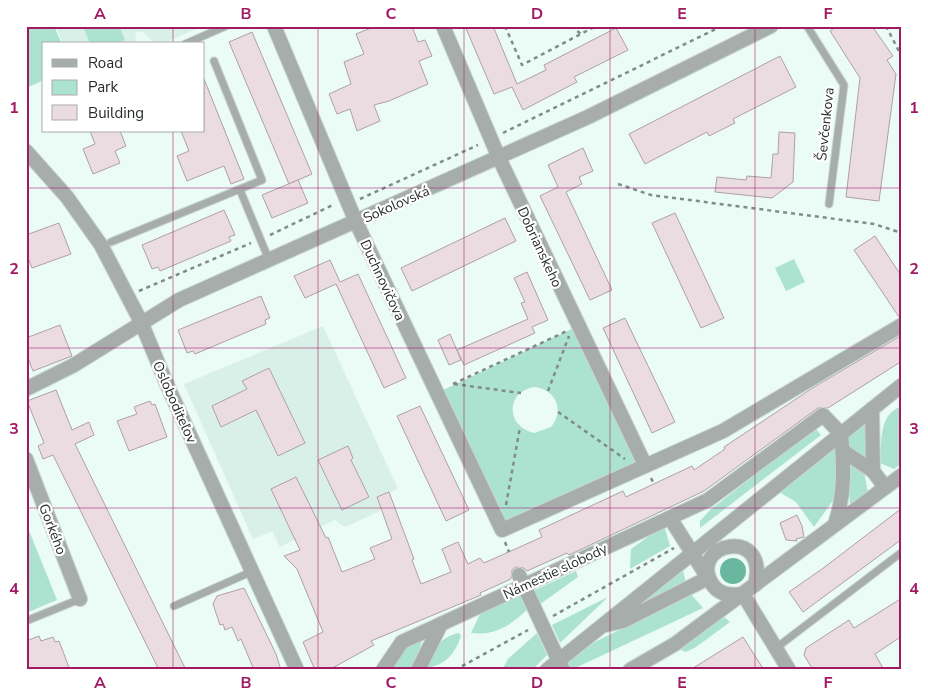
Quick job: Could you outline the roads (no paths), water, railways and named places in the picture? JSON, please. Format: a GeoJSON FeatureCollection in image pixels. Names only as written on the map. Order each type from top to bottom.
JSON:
{"type":"FeatureCollection","features":[{"type":"Feature","properties":{"kind":"street","name":"Duchnovičova"},"geometry":{"type":"LineString","coordinates":[[274,26],[356,222],[502,530],[642,467]]}},
{"type":"Feature","properties":{"kind":"street","name":"Dobrianskeho"},"geometry":{"type":"LineString","coordinates":[[443,26],[490,139],[642,467]]}},
{"type":"Feature","properties":{"kind":"street","name":"Sokolovská"},"geometry":{"type":"LineString","coordinates":[[26,388],[74,366],[141,322],[179,300],[588,117],[771,26]]}},
{"type":"Feature","properties":{"kind":"street","name":"Osloboditeľov"},"geometry":{"type":"LineString","coordinates":[[26,151],[67,197],[101,245],[141,322],[172,396],[298,670]]}},
{"type":"Feature","properties":{"kind":"street"},"geometry":{"type":"LineString","coordinates":[[642,467],[723,431],[902,326]]}},
{"type":"Feature","properties":{"kind":"street"},"geometry":{"type":"LineString","coordinates":[[547,670],[561,665],[600,627],[902,385]]}},
{"type":"Feature","properties":{"kind":"street"},"geometry":{"type":"LineString","coordinates":[[872,409],[873,471]]}},
{"type":"Feature","properties":{"kind":"street","name":"Námestie slobody"},"geometry":{"type":"LineString","coordinates":[[383,670],[402,642],[441,624],[521,580],[670,518],[708,500],[823,415],[841,434]]}},
{"type":"Feature","properties":{"kind":"street"},"geometry":{"type":"LineString","coordinates":[[835,525],[841,508],[844,472],[841,434]]}},
{"type":"Feature","properties":{"kind":"street"},"geometry":{"type":"LineString","coordinates":[[843,451],[873,471],[885,487]]}},
{"type":"Feature","properties":{"kind":"street","name":"Gorkého"},"geometry":{"type":"LineString","coordinates":[[26,458],[80,599]]}},
{"type":"Feature","properties":{"kind":"street"},"geometry":{"type":"LineString","coordinates":[[630,670],[675,644],[902,475]]}},
{"type":"Feature","properties":{"kind":"street"},"geometry":{"type":"LineString","coordinates":[[670,518],[715,588],[723,594],[743,594]]}},
{"type":"Feature","properties":{"kind":"street"},"geometry":{"type":"LineString","coordinates":[[729,524],[756,560],[758,574],[755,585]]}},
{"type":"Feature","properties":{"kind":"street"},"geometry":{"type":"LineString","coordinates":[[708,578],[708,564],[714,553],[726,546],[738,546],[749,550]]}},
{"type":"Feature","properties":{"kind":"street"},"geometry":{"type":"LineString","coordinates":[[600,627],[623,621],[708,578]]}},
{"type":"Feature","properties":{"kind":"street","name":"Námestie slobody"},"geometry":{"type":"LineString","coordinates":[[521,580],[561,665]]}},
{"type":"Feature","properties":{"kind":"street"},"geometry":{"type":"LineString","coordinates":[[743,594],[789,670]]}},
{"type":"Feature","properties":{"kind":"street"},"geometry":{"type":"LineString","coordinates":[[418,670],[441,624]]}},
{"type":"Feature","properties":{"kind":"lane"},"geometry":{"type":"LineString","coordinates":[[190,42],[226,26]]}},
{"type":"Feature","properties":{"kind":"lane","name":"Ševčenkova"},"geometry":{"type":"LineString","coordinates":[[807,26],[844,85],[829,204]]}},
{"type":"Feature","properties":{"kind":"lane"},"geometry":{"type":"LineString","coordinates":[[111,242],[262,180],[214,61]]}},
{"type":"Feature","properties":{"kind":"lane"},"geometry":{"type":"LineString","coordinates":[[240,190],[269,260]]}},
{"type":"Feature","properties":{"kind":"lane"},"geometry":{"type":"LineString","coordinates":[[776,648],[902,552]]}},
{"type":"Feature","properties":{"kind":"lane"},"geometry":{"type":"LineString","coordinates":[[174,606],[253,571]]}},
{"type":"Feature","properties":{"kind":"lane"},"geometry":{"type":"LineString","coordinates":[[26,621],[80,599]]}}]}
